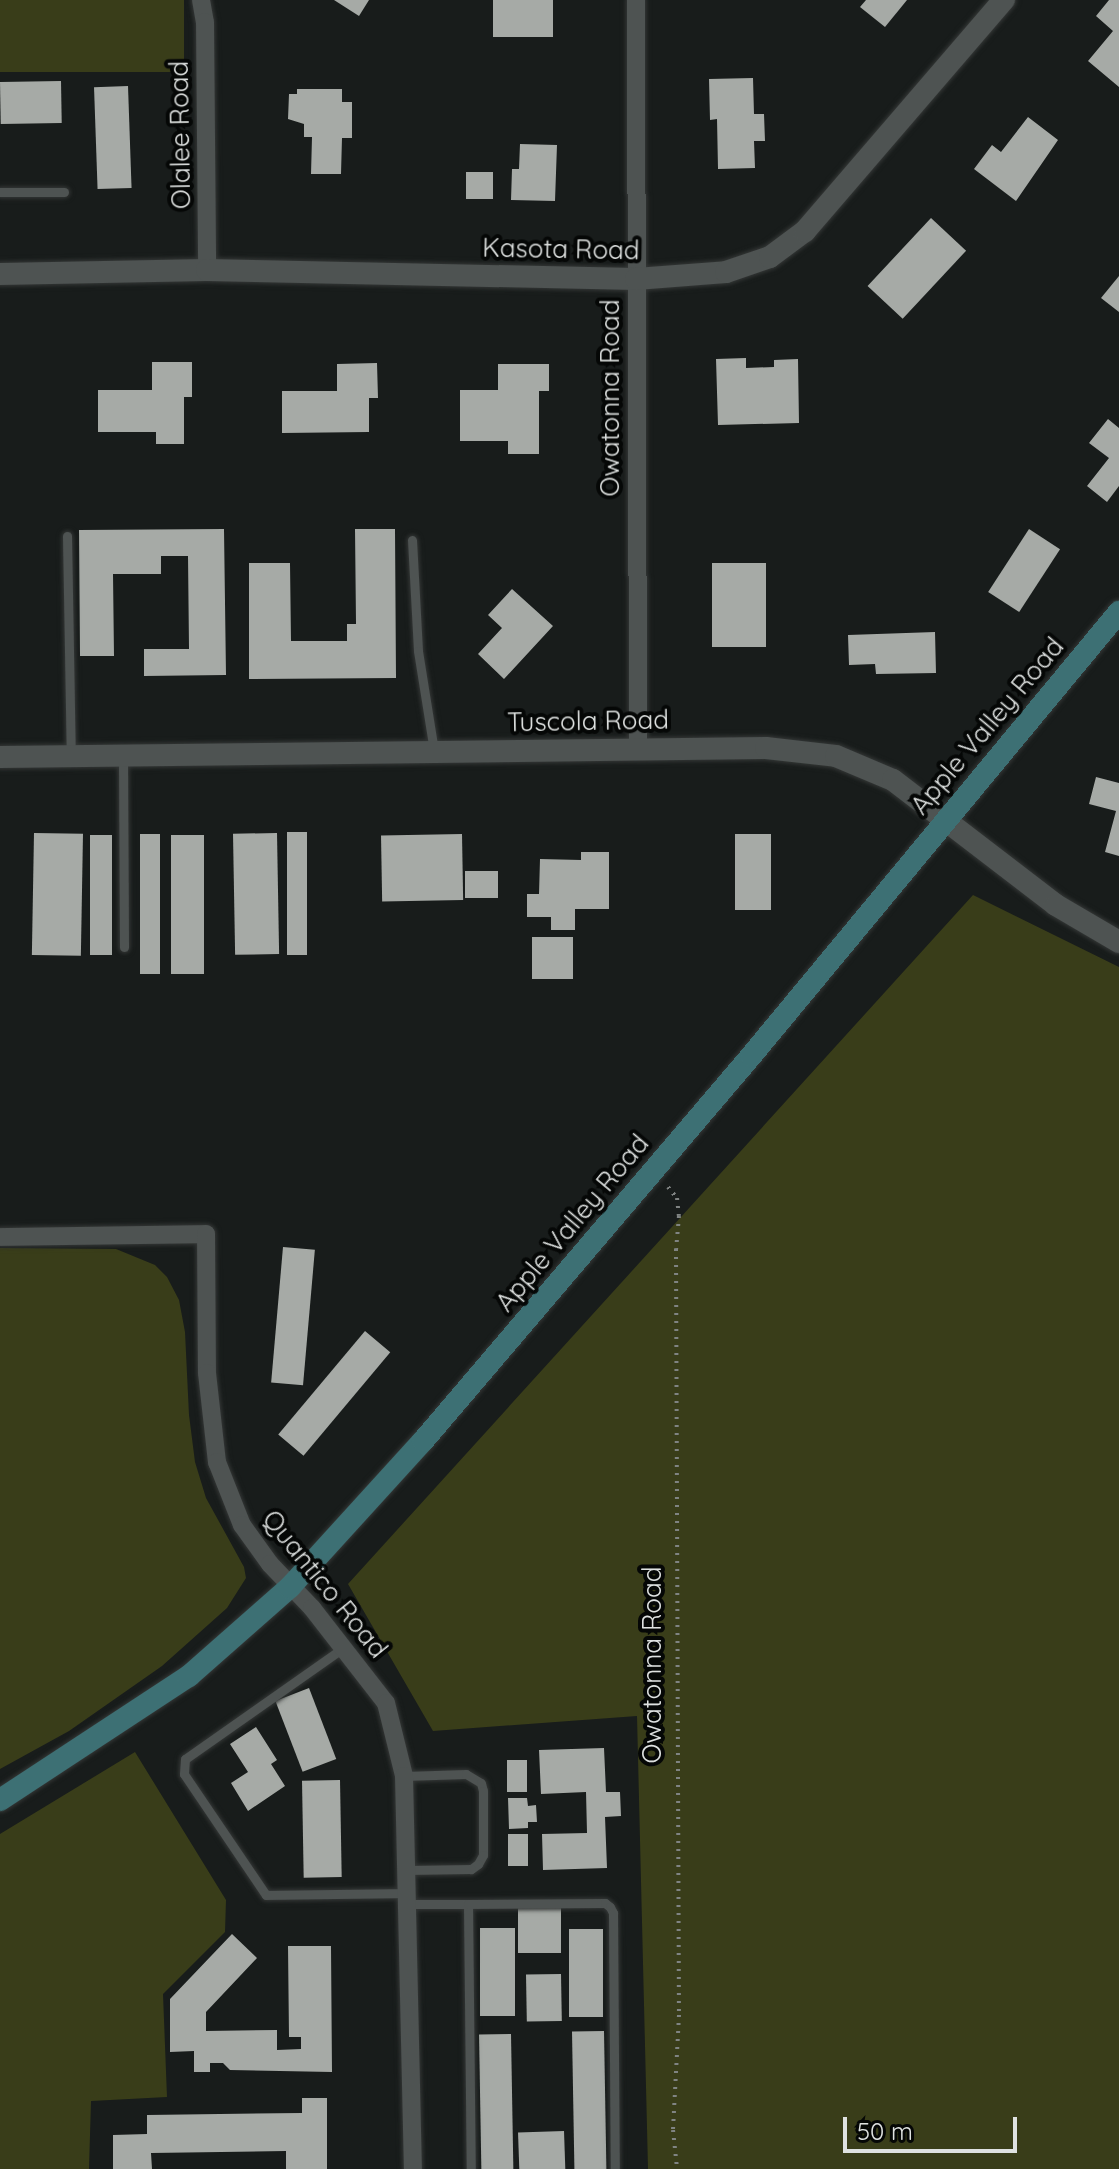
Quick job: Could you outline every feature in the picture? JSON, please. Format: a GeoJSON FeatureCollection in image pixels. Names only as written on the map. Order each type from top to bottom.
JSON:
{"type":"FeatureCollection","features":[{"type":"Feature","properties":{"kind":"main road","name":"Apple Valley Road"},"geometry":{"type":"LineString","coordinates":[[0,1800],[189,1676],[290,1587],[423,1441],[784,1018],[1119,612]]}},
{"type":"Feature","properties":{"kind":"street","name":"Olalee Road"},"geometry":{"type":"LineString","coordinates":[[201,0],[205,22],[207,270]]}},
{"type":"Feature","properties":{"kind":"street","name":"Owatonna Road"},"geometry":{"type":"LineString","coordinates":[[636,0],[638,748]]}},
{"type":"Feature","properties":{"kind":"street","name":"Kasota Road"},"geometry":{"type":"LineString","coordinates":[[0,274],[207,270],[636,279],[726,272],[770,257],[805,231],[1004,0]]}},
{"type":"Feature","properties":{"kind":"street","name":"Tuscola Road"},"geometry":{"type":"LineString","coordinates":[[0,757],[638,748],[766,748],[836,756],[893,780],[1056,905],[1119,942]]}},
{"type":"Feature","properties":{"kind":"street","name":"Quantico Road"},"geometry":{"type":"LineString","coordinates":[[0,1237],[206,1234],[207,1373],[217,1462],[242,1525],[386,1703],[404,1776],[413,2169]]}},
{"type":"Feature","properties":{"kind":"lane"},"geometry":{"type":"LineString","coordinates":[[0,192],[64,192]]}},
{"type":"Feature","properties":{"kind":"lane"},"geometry":{"type":"LineString","coordinates":[[67,536],[71,755]]}},
{"type":"Feature","properties":{"kind":"lane"},"geometry":{"type":"LineString","coordinates":[[412,540],[418,651],[434,751]]}},
{"type":"Feature","properties":{"kind":"lane"},"geometry":{"type":"LineString","coordinates":[[123,756],[124,947]]}},
{"type":"Feature","properties":{"kind":"lane"},"geometry":{"type":"LineString","coordinates":[[343,1648],[185,1759],[184,1774],[266,1895],[468,1904],[605,1903],[610,1907],[613,1913],[615,2169]]}},
{"type":"Feature","properties":{"kind":"lane"},"geometry":{"type":"LineString","coordinates":[[404,1776],[466,1774],[481,1783],[483,1791],[483,1855],[478,1864],[471,1869],[407,1870]]}},
{"type":"Feature","properties":{"kind":"lane"},"geometry":{"type":"LineString","coordinates":[[468,1904],[471,2169]]}},
{"type":"Feature","properties":{"kind":"path","name":"Owatonna Road"},"geometry":{"type":"LineString","coordinates":[[655,1169],[677,1198],[679,1216],[676,1249],[679,2015],[673,2130],[677,2169]]}},
{"type":"Feature","properties":{"kind":"green space"},"geometry":{"type":"Polygon","coordinates":[[[0,0],[184,0],[184,72],[0,72],[0,0]]]}},
{"type":"Feature","properties":{"kind":"green space"},"geometry":{"type":"Polygon","coordinates":[[[973,895],[1119,967],[1119,2169],[648,2169],[637,1716],[433,1731],[348,1584],[973,895]]]}},
{"type":"Feature","properties":{"kind":"green space"},"geometry":{"type":"Polygon","coordinates":[[[0,1248],[116,1249],[155,1265],[167,1277],[179,1300],[185,1332],[195,1462],[206,1498],[244,1567],[246,1578],[227,1608],[162,1666],[69,1731],[0,1769],[0,1248]]]}},
{"type":"Feature","properties":{"kind":"green space"},"geometry":{"type":"Polygon","coordinates":[[[135,1752],[226,1900],[225,1932],[163,1994],[167,2097],[91,2101],[89,2169],[0,2169],[0,1834],[135,1752]]]}},
{"type":"Feature","properties":{"kind":"building"},"geometry":{"type":"Polygon","coordinates":[[[334,0],[369,0],[359,16],[334,0]]]}},
{"type":"Feature","properties":{"kind":"building"},"geometry":{"type":"Polygon","coordinates":[[[493,0],[553,0],[553,37],[493,37],[493,0]]]}},
{"type":"Feature","properties":{"kind":"building"},"geometry":{"type":"Polygon","coordinates":[[[866,0],[907,0],[885,27],[860,7],[866,0]]]}},
{"type":"Feature","properties":{"kind":"building"},"geometry":{"type":"Polygon","coordinates":[[[1109,0],[1119,0],[1119,87],[1088,61],[1113,31],[1096,16],[1109,0]]]}},
{"type":"Feature","properties":{"kind":"building"},"geometry":{"type":"Polygon","coordinates":[[[753,78],[754,114],[764,114],[765,141],[754,141],[755,168],[718,169],[717,119],[710,120],[709,79],[753,78]]]}},
{"type":"Feature","properties":{"kind":"building"},"geometry":{"type":"Polygon","coordinates":[[[61,81],[62,123],[1,124],[0,82],[61,81]]]}},
{"type":"Feature","properties":{"kind":"building"},"geometry":{"type":"Polygon","coordinates":[[[128,86],[132,188],[98,189],[94,87],[128,86]]]}},
{"type":"Feature","properties":{"kind":"building"},"geometry":{"type":"Polygon","coordinates":[[[297,89],[342,89],[342,102],[352,102],[352,138],[342,138],[341,174],[311,174],[312,137],[304,137],[304,124],[288,119],[289,94],[297,94],[297,89]]]}},
{"type":"Feature","properties":{"kind":"building"},"geometry":{"type":"Polygon","coordinates":[[[1028,117],[1058,140],[1016,201],[974,169],[992,145],[1001,152],[1028,117]]]}},
{"type":"Feature","properties":{"kind":"building"},"geometry":{"type":"Polygon","coordinates":[[[520,144],[557,145],[555,201],[511,200],[512,169],[519,169],[520,144]]]}},
{"type":"Feature","properties":{"kind":"building"},"geometry":{"type":"Polygon","coordinates":[[[466,172],[493,172],[493,199],[466,199],[466,172]]]}},
{"type":"Feature","properties":{"kind":"building"},"geometry":{"type":"Polygon","coordinates":[[[931,218],[966,251],[903,319],[868,286],[931,218]]]}},
{"type":"Feature","properties":{"kind":"building"},"geometry":{"type":"Polygon","coordinates":[[[1119,276],[1119,312],[1101,298],[1119,276]]]}},
{"type":"Feature","properties":{"kind":"building"},"geometry":{"type":"Polygon","coordinates":[[[746,358],[746,368],[774,367],[774,360],[798,359],[799,423],[718,425],[716,359],[746,358]]]}},
{"type":"Feature","properties":{"kind":"building"},"geometry":{"type":"Polygon","coordinates":[[[152,362],[192,362],[192,397],[184,397],[184,444],[156,444],[156,432],[98,432],[98,390],[152,390],[152,362]]]}},
{"type":"Feature","properties":{"kind":"building"},"geometry":{"type":"Polygon","coordinates":[[[377,363],[378,398],[369,398],[369,432],[282,433],[282,391],[337,391],[337,364],[377,363]]]}},
{"type":"Feature","properties":{"kind":"building"},"geometry":{"type":"Polygon","coordinates":[[[498,364],[549,364],[549,391],[539,391],[539,454],[508,454],[508,441],[460,441],[460,390],[498,390],[498,364]]]}},
{"type":"Feature","properties":{"kind":"building"},"geometry":{"type":"Polygon","coordinates":[[[1108,419],[1119,428],[1119,486],[1107,502],[1087,486],[1109,458],[1089,443],[1108,419]]]}},
{"type":"Feature","properties":{"kind":"building"},"geometry":{"type":"Polygon","coordinates":[[[224,529],[226,675],[144,676],[144,649],[189,649],[188,556],[161,556],[161,574],[113,574],[114,656],[80,656],[79,530],[224,529]]]}},
{"type":"Feature","properties":{"kind":"building"},"geometry":{"type":"Polygon","coordinates":[[[355,529],[395,529],[396,678],[249,679],[249,563],[290,563],[291,641],[347,641],[347,624],[356,624],[355,529]]]}},
{"type":"Feature","properties":{"kind":"building"},"geometry":{"type":"Polygon","coordinates":[[[1029,529],[1060,549],[1019,612],[988,592],[1029,529]]]}},
{"type":"Feature","properties":{"kind":"building"},"geometry":{"type":"Polygon","coordinates":[[[712,563],[766,563],[766,647],[712,647],[712,563]]]}},
{"type":"Feature","properties":{"kind":"building"},"geometry":{"type":"Polygon","coordinates":[[[512,589],[553,626],[504,679],[478,654],[502,628],[488,615],[512,589]]]}},
{"type":"Feature","properties":{"kind":"building"},"geometry":{"type":"Polygon","coordinates":[[[935,632],[936,673],[876,674],[875,664],[849,665],[848,635],[935,632]]]}},
{"type":"Feature","properties":{"kind":"building"},"geometry":{"type":"Polygon","coordinates":[[[1096,777],[1119,783],[1119,856],[1105,852],[1116,811],[1089,804],[1096,777]]]}},
{"type":"Feature","properties":{"kind":"building"},"geometry":{"type":"Polygon","coordinates":[[[287,832],[307,832],[307,955],[287,955],[287,832]]]}},
{"type":"Feature","properties":{"kind":"building"},"geometry":{"type":"Polygon","coordinates":[[[34,833],[83,834],[81,956],[32,955],[34,833]]]}},
{"type":"Feature","properties":{"kind":"building"},"geometry":{"type":"Polygon","coordinates":[[[277,833],[279,954],[235,955],[233,834],[277,833]]]}},
{"type":"Feature","properties":{"kind":"building"},"geometry":{"type":"Polygon","coordinates":[[[140,834],[160,834],[160,974],[140,974],[140,834]]]}},
{"type":"Feature","properties":{"kind":"building"},"geometry":{"type":"Polygon","coordinates":[[[462,834],[463,900],[382,901],[381,835],[462,834]]]}},
{"type":"Feature","properties":{"kind":"building"},"geometry":{"type":"Polygon","coordinates":[[[735,834],[771,834],[771,910],[735,910],[735,834]]]}},
{"type":"Feature","properties":{"kind":"building"},"geometry":{"type":"Polygon","coordinates":[[[90,835],[112,835],[112,955],[90,955],[90,835]]]}},
{"type":"Feature","properties":{"kind":"building"},"geometry":{"type":"Polygon","coordinates":[[[171,835],[204,835],[204,974],[171,974],[171,835]]]}},
{"type":"Feature","properties":{"kind":"building"},"geometry":{"type":"Polygon","coordinates":[[[581,852],[609,852],[609,909],[575,909],[575,930],[551,930],[551,917],[527,917],[527,894],[539,894],[540,859],[581,860],[581,852]]]}},
{"type":"Feature","properties":{"kind":"building"},"geometry":{"type":"Polygon","coordinates":[[[465,871],[498,871],[498,898],[465,898],[465,871]]]}},
{"type":"Feature","properties":{"kind":"building"},"geometry":{"type":"Polygon","coordinates":[[[532,937],[573,937],[573,979],[532,979],[532,937]]]}},
{"type":"Feature","properties":{"kind":"building"},"geometry":{"type":"Polygon","coordinates":[[[283,1247],[315,1250],[303,1385],[271,1382],[283,1247]]]}},
{"type":"Feature","properties":{"kind":"building"},"geometry":{"type":"Polygon","coordinates":[[[365,1331],[390,1352],[304,1456],[278,1434],[365,1331]]]}},
{"type":"Feature","properties":{"kind":"building"},"geometry":{"type":"Polygon","coordinates":[[[309,1688],[336,1759],[303,1772],[275,1701],[309,1688]]]}},
{"type":"Feature","properties":{"kind":"building"},"geometry":{"type":"Polygon","coordinates":[[[256,1727],[277,1760],[271,1764],[285,1786],[248,1811],[231,1783],[248,1772],[230,1744],[256,1727]]]}},
{"type":"Feature","properties":{"kind":"building"},"geometry":{"type":"Polygon","coordinates":[[[604,1748],[606,1792],[620,1792],[621,1816],[605,1817],[607,1868],[543,1870],[542,1834],[587,1833],[586,1792],[541,1794],[539,1750],[604,1748]]]}},
{"type":"Feature","properties":{"kind":"building"},"geometry":{"type":"Polygon","coordinates":[[[507,1760],[527,1760],[527,1792],[507,1792],[507,1760]]]}},
{"type":"Feature","properties":{"kind":"building"},"geometry":{"type":"Polygon","coordinates":[[[340,1780],[342,1877],[304,1878],[302,1781],[340,1780]]]}},
{"type":"Feature","properties":{"kind":"building"},"geometry":{"type":"Polygon","coordinates":[[[508,1798],[527,1798],[528,1806],[536,1805],[537,1822],[528,1822],[528,1828],[509,1829],[508,1798]]]}},
{"type":"Feature","properties":{"kind":"building"},"geometry":{"type":"Polygon","coordinates":[[[508,1834],[528,1834],[528,1866],[508,1866],[508,1834]]]}},
{"type":"Feature","properties":{"kind":"building"},"geometry":{"type":"Polygon","coordinates":[[[518,1907],[561,1907],[561,1953],[518,1953],[518,1907]]]}},
{"type":"Feature","properties":{"kind":"building"},"geometry":{"type":"Polygon","coordinates":[[[480,1928],[515,1928],[515,2016],[480,2016],[480,1928]]]}},
{"type":"Feature","properties":{"kind":"building"},"geometry":{"type":"Polygon","coordinates":[[[569,1929],[603,1929],[603,2017],[569,2017],[569,1929]]]}},
{"type":"Feature","properties":{"kind":"building"},"geometry":{"type":"Polygon","coordinates":[[[232,1934],[257,1958],[206,2012],[206,2031],[277,2030],[277,2050],[301,2049],[301,2037],[289,2037],[288,1946],[331,1946],[332,2072],[230,2070],[223,2063],[210,2063],[210,2072],[194,2072],[194,2051],[170,2052],[170,1999],[232,1934]]]}},
{"type":"Feature","properties":{"kind":"building"},"geometry":{"type":"Polygon","coordinates":[[[561,1974],[562,2021],[527,2022],[526,1975],[561,1974]]]}},
{"type":"Feature","properties":{"kind":"building"},"geometry":{"type":"Polygon","coordinates":[[[604,2031],[606,2169],[574,2169],[572,2032],[604,2031]]]}},
{"type":"Feature","properties":{"kind":"building"},"geometry":{"type":"Polygon","coordinates":[[[511,2034],[513,2169],[481,2169],[479,2035],[511,2034]]]}},
{"type":"Feature","properties":{"kind":"building"},"geometry":{"type":"Polygon","coordinates":[[[302,2098],[327,2098],[327,2169],[286,2169],[286,2151],[151,2153],[152,2169],[113,2169],[113,2135],[147,2134],[147,2115],[302,2113],[302,2098]]]}},
{"type":"Feature","properties":{"kind":"building"},"geometry":{"type":"Polygon","coordinates":[[[564,2131],[565,2169],[519,2169],[518,2133],[564,2131]]]}}]}
